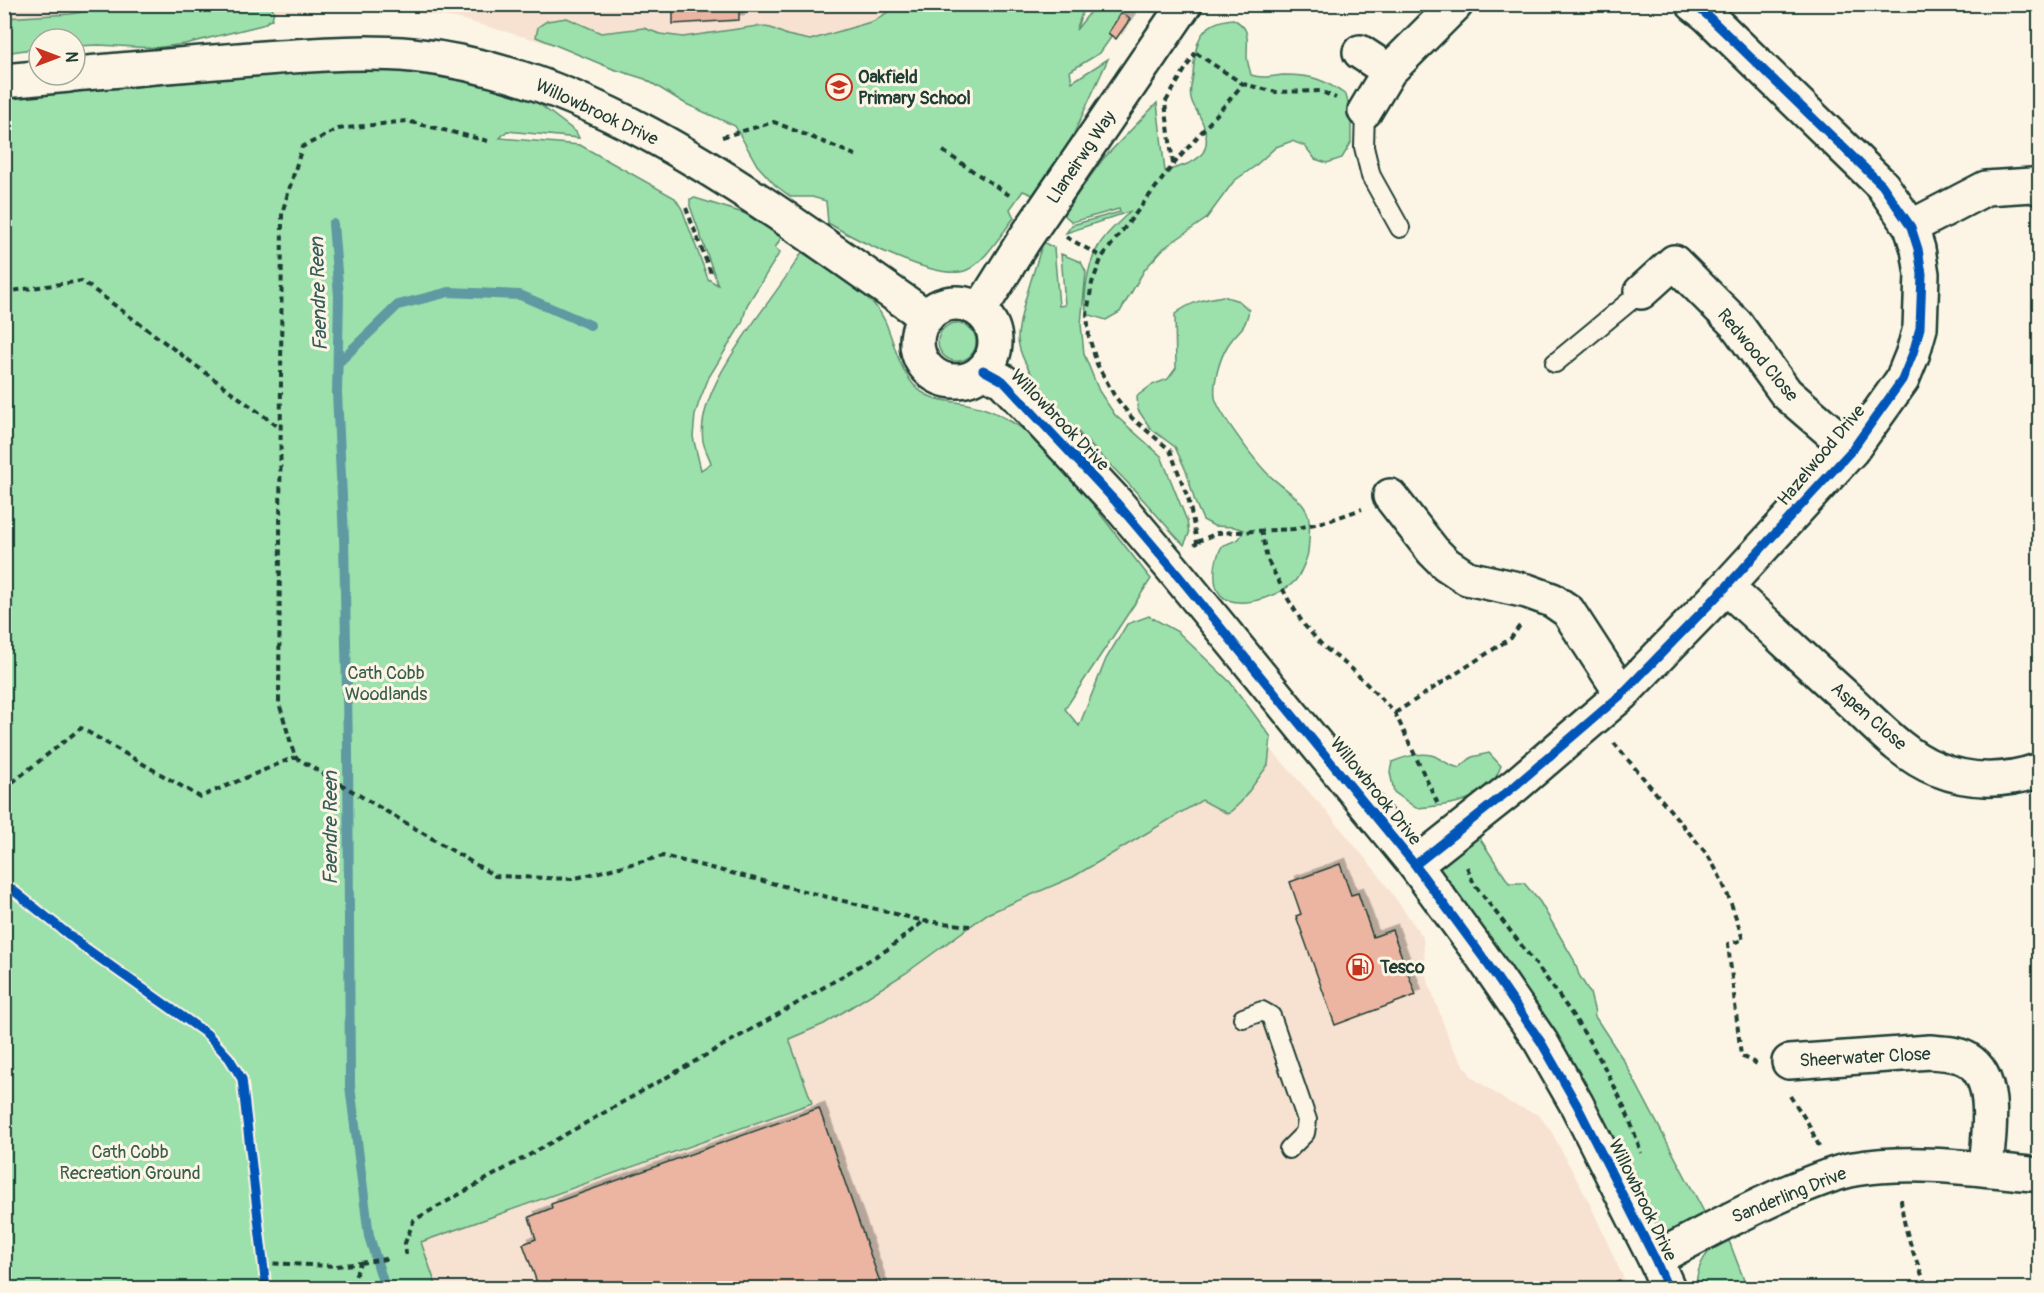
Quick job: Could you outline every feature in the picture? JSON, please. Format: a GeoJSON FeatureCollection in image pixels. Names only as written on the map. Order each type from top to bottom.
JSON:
{"type":"FeatureCollection","features":[{"type":"Feature","properties":{"kind":"street","name":"Llaneirwg Way"},"geometry":{"type":"LineString","coordinates":[[980,310],[1024,240],[1185,4]]}},
{"type":"Feature","properties":{"kind":"street"},"geometry":{"type":"LineString","coordinates":[[1365,111],[1389,71],[1456,4]]}},
{"type":"Feature","properties":{"kind":"street","name":"Hazelwood Drive"},"geometry":{"type":"LineString","coordinates":[[1414,865],[1516,785],[1622,694],[1726,587],[1852,450],[1902,380],[1913,354],[1920,328],[1922,274],[1918,249],[1911,227],[1882,185],[1693,4]]}},
{"type":"Feature","properties":{"kind":"street"},"geometry":{"type":"LineString","coordinates":[[1360,52],[1389,71]]}},
{"type":"Feature","properties":{"kind":"street","name":"Willowbrook Drive"},"geometry":{"type":"LineString","coordinates":[[87,74],[218,61],[374,53],[451,60],[494,69],[535,81],[615,116],[735,186],[927,317]]}},
{"type":"Feature","properties":{"kind":"street"},"geometry":{"type":"LineString","coordinates":[[4,81],[27,79]]}},
{"type":"Feature","properties":{"kind":"street"},"geometry":{"type":"LineString","coordinates":[[1911,227],[1986,188],[2032,185],[2040,188]]}},
{"type":"Feature","properties":{"kind":"street","name":"Redwood Close"},"geometry":{"type":"LineString","coordinates":[[1641,292],[1674,262],[1736,324],[1786,393],[1852,450]]}},
{"type":"Feature","properties":{"kind":"street"},"geometry":{"type":"LineString","coordinates":[[953,303],[965,304],[980,310],[990,322],[995,337],[993,355],[983,370],[972,378],[954,382],[939,378],[928,371],[919,357],[916,342],[921,324],[927,317],[941,305],[953,303]]}},
{"type":"Feature","properties":{"kind":"street","name":"Willowbrook Drive"},"geometry":{"type":"LineString","coordinates":[[983,370],[1003,381],[1116,502],[1414,865],[1482,956],[1541,1042],[1577,1105],[1668,1288]]}},
{"type":"Feature","properties":{"kind":"street"},"geometry":{"type":"LineString","coordinates":[[1390,496],[1433,551],[1446,564],[1467,578],[1540,596],[1552,600],[1568,611],[1622,694]]}},
{"type":"Feature","properties":{"kind":"street","name":"Aspen Close"},"geometry":{"type":"LineString","coordinates":[[1726,587],[1897,745],[1934,768],[1978,780],[2007,779],[2040,770]]}},
{"type":"Feature","properties":{"kind":"street","name":"Sheerwater Close"},"geometry":{"type":"LineString","coordinates":[[1780,1073],[1930,1052],[1952,1054],[1967,1059],[1980,1071],[1988,1089],[1986,1170]]}},
{"type":"Feature","properties":{"kind":"street","name":"Sanderling Drive"},"geometry":{"type":"LineString","coordinates":[[1655,1259],[1712,1227],[1782,1194],[1851,1170],[1899,1165],[2040,1175]]}},
{"type":"Feature","properties":{"kind":"lane"},"geometry":{"type":"LineString","coordinates":[[1365,111],[1364,147],[1371,176],[1400,228]]}},
{"type":"Feature","properties":{"kind":"lane"},"geometry":{"type":"LineString","coordinates":[[1555,363],[1641,292]]}},
{"type":"Feature","properties":{"kind":"lane"},"geometry":{"type":"LineString","coordinates":[[1243,1018],[1262,1011],[1271,1016],[1282,1047],[1307,1120],[1305,1133],[1289,1149]]}},
{"type":"Feature","properties":{"kind":"path"},"geometry":{"type":"LineString","coordinates":[[1166,33],[1243,84],[1276,92],[1320,91],[1365,111]]}},
{"type":"Feature","properties":{"kind":"path"},"geometry":{"type":"LineString","coordinates":[[1173,165],[1165,103],[1195,53]]}},
{"type":"Feature","properties":{"kind":"path"},"geometry":{"type":"LineString","coordinates":[[1197,542],[1189,501],[1170,450],[1132,418],[1114,395],[1097,364],[1089,337],[1087,314],[1092,283],[1101,257],[1173,165],[1243,84]]}},
{"type":"Feature","properties":{"kind":"path"},"geometry":{"type":"LineString","coordinates":[[488,141],[407,121],[338,129],[302,147],[282,213],[279,703],[295,757],[495,876],[572,879],[663,856],[924,921],[970,926]]}},
{"type":"Feature","properties":{"kind":"path"},"geometry":{"type":"LineString","coordinates":[[676,151],[774,122],[860,156]]}},
{"type":"Feature","properties":{"kind":"path"},"geometry":{"type":"LineString","coordinates":[[943,151],[1013,198]]}},
{"type":"Feature","properties":{"kind":"path"},"geometry":{"type":"LineString","coordinates":[[686,208],[712,276]]}},
{"type":"Feature","properties":{"kind":"path"},"geometry":{"type":"LineString","coordinates":[[1065,236],[1101,257]]}},
{"type":"Feature","properties":{"kind":"path"},"geometry":{"type":"LineString","coordinates":[[4,292],[82,281],[280,429]]}},
{"type":"Feature","properties":{"kind":"path"},"geometry":{"type":"LineString","coordinates":[[1190,552],[1197,542],[1217,533],[1294,529],[1360,510],[1383,494],[1390,496]]}},
{"type":"Feature","properties":{"kind":"path"},"geometry":{"type":"LineString","coordinates":[[1261,530],[1267,559],[1304,625],[1324,647],[1352,669],[1395,713],[1431,793],[1454,833]]}},
{"type":"Feature","properties":{"kind":"path"},"geometry":{"type":"LineString","coordinates":[[1395,713],[1511,638],[1540,596]]}},
{"type":"Feature","properties":{"kind":"path"},"geometry":{"type":"LineString","coordinates":[[1594,720],[1699,844],[1714,866],[1733,907],[1743,940],[1728,944],[1741,1056],[1780,1073],[1808,1123],[1832,1175]]}},
{"type":"Feature","properties":{"kind":"path"},"geometry":{"type":"LineString","coordinates":[[4,789],[81,728],[200,797],[295,757]]}},
{"type":"Feature","properties":{"kind":"path"},"geometry":{"type":"LineString","coordinates":[[4,883],[84,947],[207,1034],[229,1058],[242,1079],[267,1288]]}},
{"type":"Feature","properties":{"kind":"path"},"geometry":{"type":"LineString","coordinates":[[406,1255],[405,1243],[414,1220],[784,1011],[888,949],[924,921]]}},
{"type":"Feature","properties":{"kind":"path"},"geometry":{"type":"LineString","coordinates":[[1899,1165],[1902,1213],[1909,1243],[1927,1288]]}},
{"type":"Feature","properties":{"kind":"path"},"geometry":{"type":"LineString","coordinates":[[264,1263],[336,1266],[392,1258]]}},
{"type":"Feature","properties":{"kind":"path"},"geometry":{"type":"LineString","coordinates":[[351,1288],[360,1263]]}},
{"type":"Feature","properties":{"kind":"path"},"geometry":{"type":"LineString","coordinates":[[1605,1287],[1623,1281]]}},
{"type":"Feature","properties":{"kind":"shaded area","name":"Oakfield Primary School"},"geometry":{"type":"Polygon","coordinates":[[[5,4],[1071,5],[859,130],[456,18],[377,8],[327,8],[87,33],[87,27],[27,27],[27,39],[5,41],[5,4]]]}},
{"type":"Feature","properties":{"kind":"shaded area"},"geometry":{"type":"Polygon","coordinates":[[[1268,746],[1329,814],[1378,874],[1423,937],[1426,975],[1452,1047],[1472,1077],[1508,1102],[1539,1115],[1551,1131],[1590,1204],[1628,1288],[437,1288],[421,1242],[788,1039],[824,1024],[906,972],[987,914],[1073,877],[1268,746]]]}},
{"type":"Feature","properties":{"kind":"green space"},"geometry":{"type":"Polygon","coordinates":[[[269,4],[274,11],[272,19],[262,25],[185,44],[154,48],[87,46],[87,27],[27,27],[27,50],[5,53],[5,18],[70,14],[125,5],[269,4]]]}},
{"type":"Feature","properties":{"kind":"green space"},"geometry":{"type":"Polygon","coordinates":[[[895,4],[1085,5],[1076,30],[1096,5],[1125,5],[1108,33],[1112,36],[1100,53],[1070,71],[1072,82],[1108,59],[1070,142],[1033,195],[1023,191],[1010,209],[1014,218],[980,261],[967,270],[954,272],[918,265],[840,230],[828,223],[826,201],[812,197],[791,197],[775,185],[757,165],[735,126],[686,104],[645,79],[613,69],[536,37],[538,27],[547,21],[567,18],[601,33],[644,28],[660,34],[683,37],[758,26],[810,40],[874,21],[888,12],[895,4]]]}},
{"type":"Feature","properties":{"kind":"green space"},"geometry":{"type":"Polygon","coordinates":[[[1233,19],[1243,26],[1247,35],[1247,59],[1251,75],[1310,77],[1331,85],[1346,95],[1351,114],[1351,143],[1342,158],[1327,163],[1315,159],[1305,146],[1292,141],[1276,147],[1234,181],[1206,219],[1164,248],[1145,269],[1120,312],[1106,320],[1087,314],[1086,286],[1095,252],[1106,235],[1131,211],[1066,233],[1072,225],[1120,212],[1119,209],[1072,222],[1063,214],[1103,159],[1157,103],[1165,171],[1186,165],[1201,156],[1205,149],[1205,131],[1190,92],[1197,44],[1205,30],[1212,25],[1233,19]]]}},
{"type":"Feature","properties":{"kind":"green space","name":"Cath Cobb Woodlands"},"geometry":{"type":"Polygon","coordinates":[[[371,69],[430,73],[480,81],[531,98],[576,132],[579,138],[507,131],[500,138],[580,145],[675,198],[682,209],[708,279],[718,285],[690,206],[690,199],[695,198],[753,216],[782,236],[775,248],[780,252],[747,305],[742,323],[709,377],[699,402],[693,437],[701,470],[711,463],[703,441],[704,419],[711,394],[739,344],[802,252],[860,290],[870,299],[885,321],[900,362],[913,384],[934,398],[990,411],[1030,435],[1073,479],[1151,579],[1065,709],[1079,726],[1106,659],[1127,624],[1149,616],[1178,632],[1230,682],[1271,737],[1268,765],[1241,802],[1228,814],[1202,800],[1073,877],[987,914],[906,973],[824,1024],[789,1039],[812,1103],[421,1242],[437,1288],[5,1288],[5,98],[319,71],[371,69]]]}},
{"type":"Feature","properties":{"kind":"green space"},"geometry":{"type":"Polygon","coordinates":[[[1043,242],[1054,248],[1059,306],[1065,305],[1061,254],[1081,262],[1086,272],[1081,324],[1084,354],[1099,391],[1115,415],[1161,456],[1187,521],[1189,534],[1184,545],[1058,410],[1029,370],[1021,352],[1018,336],[1028,289],[1043,242]]]}},
{"type":"Feature","properties":{"kind":"green space"},"geometry":{"type":"Polygon","coordinates":[[[1223,296],[1239,301],[1249,310],[1243,327],[1222,356],[1215,384],[1217,404],[1262,467],[1301,503],[1308,515],[1309,523],[1307,555],[1295,581],[1266,598],[1241,602],[1230,601],[1221,595],[1216,586],[1215,570],[1222,546],[1239,539],[1244,530],[1214,526],[1203,520],[1187,473],[1175,447],[1151,429],[1138,410],[1137,396],[1152,385],[1168,379],[1176,368],[1175,314],[1198,302],[1223,296]]]}},
{"type":"Feature","properties":{"kind":"green space"},"geometry":{"type":"Polygon","coordinates":[[[957,323],[964,324],[970,329],[975,335],[975,349],[970,355],[964,360],[957,361],[950,360],[944,355],[939,349],[938,342],[939,335],[944,329],[950,324],[957,323]]]}},
{"type":"Feature","properties":{"kind":"green space"},"geometry":{"type":"Polygon","coordinates":[[[1489,753],[1501,766],[1492,783],[1466,800],[1416,808],[1394,792],[1390,772],[1392,762],[1421,754],[1433,756],[1459,768],[1472,757],[1489,753]]]}},
{"type":"Feature","properties":{"kind":"green space"},"geometry":{"type":"Polygon","coordinates":[[[1469,822],[1509,883],[1524,883],[1540,902],[1574,960],[1579,975],[1590,993],[1594,1015],[1624,1061],[1712,1227],[1655,1259],[1415,865],[1469,822]]]}},
{"type":"Feature","properties":{"kind":"green space"},"geometry":{"type":"Polygon","coordinates":[[[1728,1238],[1747,1288],[1696,1288],[1698,1272],[1704,1258],[1714,1246],[1728,1238]]]}},
{"type":"Feature","properties":{"kind":"building"},"geometry":{"type":"Polygon","coordinates":[[[547,4],[620,4],[547,9],[547,4]]]}},
{"type":"Feature","properties":{"kind":"building"},"geometry":{"type":"Polygon","coordinates":[[[673,4],[739,4],[739,20],[673,24],[673,4]]]}},
{"type":"Feature","properties":{"kind":"building"},"geometry":{"type":"Polygon","coordinates":[[[1121,13],[1130,19],[1116,39],[1108,33],[1121,13]]]}},
{"type":"Feature","properties":{"kind":"building","name":"Tesco"},"geometry":{"type":"Polygon","coordinates":[[[1340,864],[1351,895],[1358,893],[1373,937],[1392,930],[1416,995],[1335,1025],[1296,916],[1301,914],[1290,882],[1340,864]]]}},
{"type":"Feature","properties":{"kind":"building"},"geometry":{"type":"Polygon","coordinates":[[[819,1108],[882,1288],[539,1288],[523,1244],[536,1239],[529,1217],[552,1208],[551,1204],[819,1108]]]}},
{"type":"Feature","properties":{"kind":"waterway","name":"Faendre Reen"},"geometry":{"type":"LineString","coordinates":[[333,224],[339,296],[337,393],[344,538],[350,1086],[369,1236],[385,1288]]}},
{"type":"Feature","properties":{"kind":"waterway","name":"Faendre Reen"},"geometry":{"type":"LineString","coordinates":[[338,363],[398,305],[449,292],[520,295],[590,325]]}},
{"type":"Feature","properties":{"kind":"cycle path"},"geometry":{"type":"LineString","coordinates":[[1415,865],[1516,785],[1622,694],[1726,587],[1852,450],[1902,380],[1913,353],[1920,328],[1922,274],[1918,249],[1911,227],[1882,185],[1693,4]]}},
{"type":"Feature","properties":{"kind":"cycle path"},"geometry":{"type":"LineString","coordinates":[[983,370],[1003,381],[1116,502],[1415,865],[1482,956],[1541,1042],[1577,1105],[1668,1288]]}},
{"type":"Feature","properties":{"kind":"cycle path"},"geometry":{"type":"LineString","coordinates":[[4,883],[84,947],[207,1034],[229,1058],[242,1079],[266,1288]]}},
{"type":"Feature","properties":{"kind":"place","name":"Oakfield Primary School"},"geometry":{"type":"Point","coordinates":[839,87]}},
{"type":"Feature","properties":{"kind":"place","name":"Tesco"},"geometry":{"type":"Point","coordinates":[1360,967]}},
{"type":"Feature","properties":{"kind":"park label","name":"Cath Cobb Recreation Ground"},"geometry":{"type":"Point","coordinates":[130,1162]}}]}
